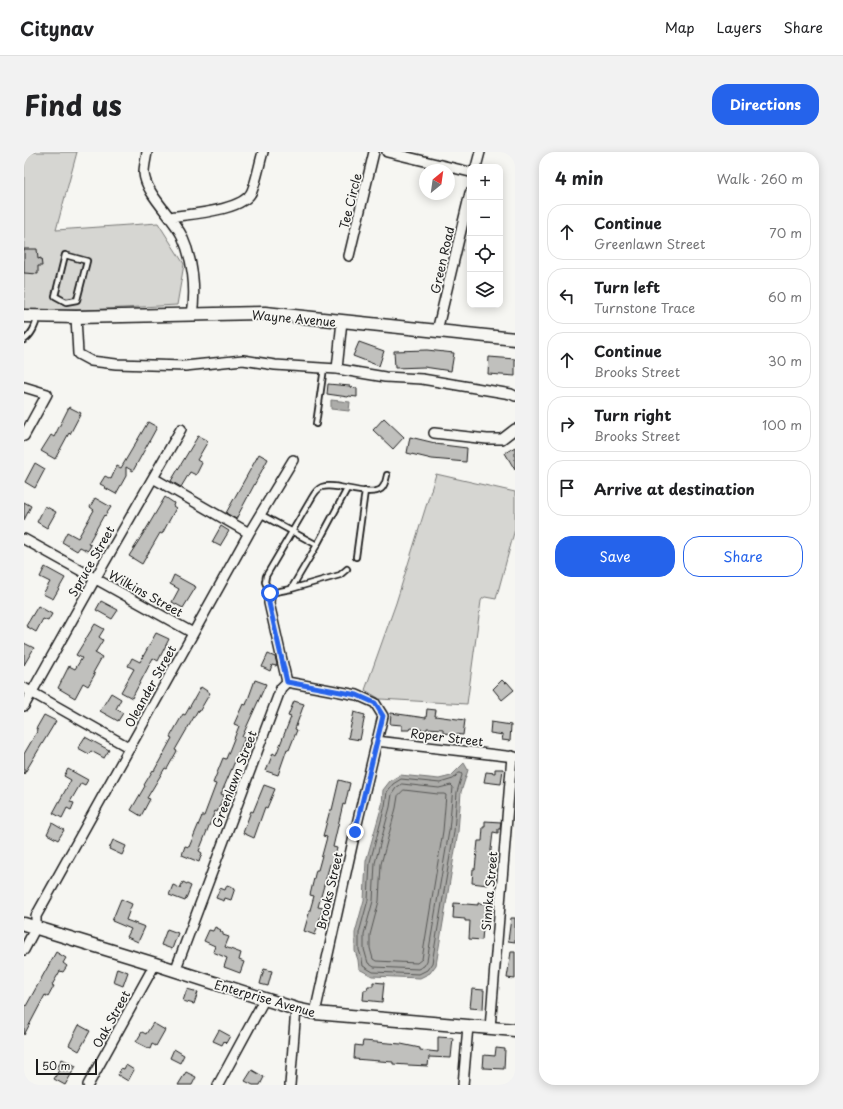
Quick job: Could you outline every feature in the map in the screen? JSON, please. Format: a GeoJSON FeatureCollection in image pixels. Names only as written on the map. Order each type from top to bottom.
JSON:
{"type":"FeatureCollection","features":[{"type":"Feature","properties":{"kind":"street"},"geometry":{"type":"LineString","coordinates":[[147,152],[144,175],[147,187],[182,235],[191,259],[193,281],[192,315]]}},
{"type":"Feature","properties":{"kind":"street"},"geometry":{"type":"LineString","coordinates":[[170,217],[231,207],[247,200],[252,192],[263,152]]}},
{"type":"Feature","properties":{"kind":"street","name":"Tee Circle"},"geometry":{"type":"LineString","coordinates":[[349,256],[374,152]]}},
{"type":"Feature","properties":{"kind":"street"},"geometry":{"type":"LineString","coordinates":[[387,152],[467,171]]}},
{"type":"Feature","properties":{"kind":"street"},"geometry":{"type":"LineString","coordinates":[[477,164],[480,152]]}},
{"type":"Feature","properties":{"kind":"street","name":"Green Road"},"geometry":{"type":"LineString","coordinates":[[437,332],[468,200]]}},
{"type":"Feature","properties":{"kind":"street","name":"Wayne Avenue"},"geometry":{"type":"LineString","coordinates":[[24,316],[71,317],[265,313],[437,332],[515,338]]}},
{"type":"Feature","properties":{"kind":"street"},"geometry":{"type":"LineString","coordinates":[[71,317],[78,354],[90,361],[116,364],[185,366],[243,360],[275,365],[337,369],[385,377],[422,379],[515,396]]}},
{"type":"Feature","properties":{"kind":"street"},"geometry":{"type":"LineString","coordinates":[[337,369],[342,321]]}},
{"type":"Feature","properties":{"kind":"street"},"geometry":{"type":"LineString","coordinates":[[24,387],[47,394],[24,436]]}},
{"type":"Feature","properties":{"kind":"street","name":"Spruce Street"},"geometry":{"type":"LineString","coordinates":[[24,706],[28,690],[181,429]]}},
{"type":"Feature","properties":{"kind":"street"},"geometry":{"type":"LineString","coordinates":[[434,434],[502,439],[515,429]]}},
{"type":"Feature","properties":{"kind":"street","name":"Oleander Street"},"geometry":{"type":"LineString","coordinates":[[24,950],[36,927],[36,916],[249,533],[293,460]]}},
{"type":"Feature","properties":{"kind":"street"},"geometry":{"type":"LineString","coordinates":[[153,478],[249,533]]}},
{"type":"Feature","properties":{"kind":"street","name":"Wilkins Street"},"geometry":{"type":"LineString","coordinates":[[24,539],[193,633]]}},
{"type":"Feature","properties":{"kind":"street"},"geometry":{"type":"LineString","coordinates":[[270,593],[269,603],[287,682]]}},
{"type":"Feature","properties":{"kind":"street","name":"Brooks Street"},"geometry":{"type":"LineString","coordinates":[[287,682],[357,695],[375,703],[383,716],[376,741],[315,1013]]}},
{"type":"Feature","properties":{"kind":"street","name":"Greenlawn Street"},"geometry":{"type":"LineString","coordinates":[[175,971],[281,688],[287,682]]}},
{"type":"Feature","properties":{"kind":"street"},"geometry":{"type":"LineString","coordinates":[[28,690],[130,748]]}},
{"type":"Feature","properties":{"kind":"street","name":"Roper Street"},"geometry":{"type":"LineString","coordinates":[[376,741],[513,757]]}},
{"type":"Feature","properties":{"kind":"street","name":"Sinnka Street"},"geometry":{"type":"LineString","coordinates":[[490,1028],[513,757]]}},
{"type":"Feature","properties":{"kind":"street","name":"Enterprise Avenue"},"geometry":{"type":"LineString","coordinates":[[24,924],[296,1009],[315,1013],[515,1030]]}},
{"type":"Feature","properties":{"kind":"street","name":"Oak Street"},"geometry":{"type":"LineString","coordinates":[[88,1085],[155,964]]}},
{"type":"Feature","properties":{"kind":"street"},"geometry":{"type":"LineString","coordinates":[[218,1085],[264,1000]]}},
{"type":"Feature","properties":{"kind":"street"},"geometry":{"type":"LineString","coordinates":[[290,1085],[296,1009]]}},
{"type":"Feature","properties":{"kind":"street"},"geometry":{"type":"LineString","coordinates":[[463,1085],[468,1026]]}},
{"type":"Feature","properties":{"kind":"lane"},"geometry":{"type":"LineString","coordinates":[[66,302],[77,300],[87,261],[65,255],[56,296],[66,302],[71,317]]}},
{"type":"Feature","properties":{"kind":"lane"},"geometry":{"type":"LineString","coordinates":[[24,340],[30,336],[38,317]]}},
{"type":"Feature","properties":{"kind":"lane"},"geometry":{"type":"LineString","coordinates":[[316,424],[324,368]]}},
{"type":"Feature","properties":{"kind":"lane"},"geometry":{"type":"LineString","coordinates":[[347,569],[340,575],[291,589],[270,593],[265,582],[266,576],[315,492],[320,487],[330,486],[375,492],[382,488],[385,484],[387,475]]}},
{"type":"Feature","properties":{"kind":"lane"},"geometry":{"type":"LineString","coordinates":[[291,589],[347,489]]}},
{"type":"Feature","properties":{"kind":"lane"},"geometry":{"type":"LineString","coordinates":[[356,557],[365,491]]}},
{"type":"Feature","properties":{"kind":"lane"},"geometry":{"type":"LineString","coordinates":[[260,514],[317,545]]}},
{"type":"Feature","properties":{"kind":"shaded area"},"geometry":{"type":"Polygon","coordinates":[[[24,152],[77,152],[56,230],[158,223],[184,264],[177,305],[87,310],[24,310],[24,152]]]}},
{"type":"Feature","properties":{"kind":"shaded area"},"geometry":{"type":"Polygon","coordinates":[[[436,474],[515,492],[515,529],[496,599],[485,597],[481,601],[467,704],[380,699],[365,690],[396,603],[436,474]]]}},
{"type":"Feature","properties":{"kind":"water"},"geometry":{"type":"Polygon","coordinates":[[[331,400],[350,402],[349,411],[331,409],[331,400]]]}},
{"type":"Feature","properties":{"kind":"water"},"geometry":{"type":"Polygon","coordinates":[[[464,763],[468,770],[461,792],[458,832],[436,965],[430,973],[420,978],[372,976],[359,969],[355,951],[355,933],[364,900],[366,861],[382,805],[383,790],[390,781],[400,775],[439,779],[451,776],[464,763]]]}},
{"type":"Feature","properties":{"kind":"building"},"geometry":{"type":"Polygon","coordinates":[[[24,249],[37,249],[38,259],[41,258],[42,266],[38,266],[38,274],[24,273],[24,249]]]}},
{"type":"Feature","properties":{"kind":"building"},"geometry":{"type":"Polygon","coordinates":[[[359,342],[384,351],[379,366],[353,356],[359,342]]]}},
{"type":"Feature","properties":{"kind":"building"},"geometry":{"type":"Polygon","coordinates":[[[427,350],[454,353],[451,371],[424,367],[395,368],[394,351],[427,350]]]}},
{"type":"Feature","properties":{"kind":"building"},"geometry":{"type":"Polygon","coordinates":[[[489,357],[515,359],[515,376],[488,374],[489,357]]]}},
{"type":"Feature","properties":{"kind":"building"},"geometry":{"type":"Polygon","coordinates":[[[328,384],[357,388],[357,397],[327,394],[328,384]]]}},
{"type":"Feature","properties":{"kind":"building"},"geometry":{"type":"Polygon","coordinates":[[[69,407],[81,413],[55,459],[41,451],[51,435],[54,437],[69,407]]]}},
{"type":"Feature","properties":{"kind":"building"},"geometry":{"type":"Polygon","coordinates":[[[384,418],[404,437],[393,449],[373,430],[384,418]]]}},
{"type":"Feature","properties":{"kind":"building"},"geometry":{"type":"Polygon","coordinates":[[[148,422],[157,427],[133,471],[126,467],[126,476],[116,494],[100,484],[105,476],[111,479],[117,466],[121,468],[148,422]]]}},
{"type":"Feature","properties":{"kind":"building"},"geometry":{"type":"Polygon","coordinates":[[[198,436],[208,441],[197,460],[202,463],[196,475],[190,472],[181,487],[171,481],[198,436]]]}},
{"type":"Feature","properties":{"kind":"building"},"geometry":{"type":"Polygon","coordinates":[[[410,437],[435,444],[467,448],[466,462],[432,459],[407,453],[410,437]]]}},
{"type":"Feature","properties":{"kind":"building"},"geometry":{"type":"Polygon","coordinates":[[[515,447],[515,470],[505,453],[515,447]]]}},
{"type":"Feature","properties":{"kind":"building"},"geometry":{"type":"Polygon","coordinates":[[[259,454],[268,459],[236,519],[226,513],[259,454]]]}},
{"type":"Feature","properties":{"kind":"building"},"geometry":{"type":"Polygon","coordinates":[[[35,463],[45,469],[35,488],[25,482],[35,463]]]}},
{"type":"Feature","properties":{"kind":"building"},"geometry":{"type":"Polygon","coordinates":[[[165,497],[174,503],[173,506],[176,508],[162,534],[160,533],[142,564],[129,556],[165,497]]]}},
{"type":"Feature","properties":{"kind":"building"},"geometry":{"type":"Polygon","coordinates":[[[95,498],[111,507],[105,516],[104,515],[88,544],[91,545],[88,551],[80,547],[77,551],[62,542],[67,532],[78,538],[94,510],[90,507],[95,498]]]}},
{"type":"Feature","properties":{"kind":"building"},"geometry":{"type":"Polygon","coordinates":[[[24,502],[31,506],[24,520],[24,502]]]}},
{"type":"Feature","properties":{"kind":"building"},"geometry":{"type":"Polygon","coordinates":[[[45,506],[56,512],[47,528],[37,522],[45,506]]]}},
{"type":"Feature","properties":{"kind":"building"},"geometry":{"type":"Polygon","coordinates":[[[221,526],[229,531],[220,546],[212,542],[221,526]]]}},
{"type":"Feature","properties":{"kind":"building"},"geometry":{"type":"Polygon","coordinates":[[[45,567],[65,578],[53,599],[43,594],[50,582],[40,577],[45,567]]]}},
{"type":"Feature","properties":{"kind":"building"},"geometry":{"type":"Polygon","coordinates":[[[174,575],[196,587],[183,608],[172,602],[179,589],[170,584],[174,575]]]}},
{"type":"Feature","properties":{"kind":"building"},"geometry":{"type":"Polygon","coordinates":[[[101,601],[118,610],[112,619],[96,610],[101,601]]]}},
{"type":"Feature","properties":{"kind":"building"},"geometry":{"type":"Polygon","coordinates":[[[38,606],[52,614],[48,621],[43,619],[36,632],[26,626],[38,606]]]}},
{"type":"Feature","properties":{"kind":"building"},"geometry":{"type":"Polygon","coordinates":[[[95,624],[104,629],[99,637],[103,640],[95,653],[102,657],[88,686],[83,683],[75,698],[58,688],[69,666],[75,669],[82,658],[76,655],[95,624]]]}},
{"type":"Feature","properties":{"kind":"building"},"geometry":{"type":"Polygon","coordinates":[[[156,633],[169,639],[158,661],[153,658],[132,698],[121,692],[134,669],[128,666],[132,658],[140,662],[156,633]]]}},
{"type":"Feature","properties":{"kind":"building"},"geometry":{"type":"Polygon","coordinates":[[[24,643],[34,648],[24,665],[24,643]]]}},
{"type":"Feature","properties":{"kind":"building"},"geometry":{"type":"Polygon","coordinates":[[[268,654],[275,657],[277,664],[276,666],[272,665],[270,671],[262,667],[268,654]]]}},
{"type":"Feature","properties":{"kind":"building"},"geometry":{"type":"Polygon","coordinates":[[[255,680],[266,684],[242,737],[245,738],[221,794],[224,795],[217,812],[215,811],[199,851],[202,853],[199,862],[182,855],[185,846],[189,847],[202,816],[204,816],[216,784],[213,783],[223,758],[226,759],[239,726],[234,724],[243,704],[246,705],[255,680]]]}},
{"type":"Feature","properties":{"kind":"building"},"geometry":{"type":"Polygon","coordinates":[[[502,680],[505,683],[507,682],[514,690],[502,700],[493,689],[502,680]]]}},
{"type":"Feature","properties":{"kind":"building"},"geometry":{"type":"Polygon","coordinates":[[[201,687],[210,693],[199,712],[198,710],[175,750],[177,751],[167,769],[165,768],[147,798],[150,799],[141,816],[131,810],[172,738],[170,737],[183,714],[185,715],[201,687]]]}},
{"type":"Feature","properties":{"kind":"building"},"geometry":{"type":"Polygon","coordinates":[[[111,693],[121,699],[116,709],[123,713],[118,721],[100,711],[111,693]]]}},
{"type":"Feature","properties":{"kind":"building"},"geometry":{"type":"Polygon","coordinates":[[[294,701],[304,704],[295,729],[297,730],[289,750],[287,749],[278,775],[266,771],[273,753],[276,755],[291,717],[288,716],[294,701]]]}},
{"type":"Feature","properties":{"kind":"building"},"geometry":{"type":"Polygon","coordinates":[[[427,709],[436,710],[435,716],[465,720],[463,735],[443,733],[443,729],[427,728],[427,730],[410,728],[409,730],[402,730],[402,725],[390,724],[391,713],[426,718],[427,709]]]}},
{"type":"Feature","properties":{"kind":"building"},"geometry":{"type":"Polygon","coordinates":[[[354,712],[365,715],[360,740],[348,738],[354,712]]]}},
{"type":"Feature","properties":{"kind":"building"},"geometry":{"type":"Polygon","coordinates":[[[44,715],[56,721],[24,774],[24,754],[38,730],[36,729],[44,715]]]}},
{"type":"Feature","properties":{"kind":"building"},"geometry":{"type":"Polygon","coordinates":[[[491,722],[511,725],[510,741],[502,740],[503,735],[490,733],[491,722]]]}},
{"type":"Feature","properties":{"kind":"building"},"geometry":{"type":"Polygon","coordinates":[[[85,737],[109,750],[104,758],[91,751],[89,754],[78,748],[85,737]]]}},
{"type":"Feature","properties":{"kind":"building"},"geometry":{"type":"Polygon","coordinates":[[[68,769],[88,780],[85,785],[81,783],[70,802],[74,803],[71,810],[67,808],[62,818],[53,813],[71,780],[64,776],[68,769]]]}},
{"type":"Feature","properties":{"kind":"building"},"geometry":{"type":"Polygon","coordinates":[[[495,769],[503,769],[501,784],[484,782],[486,772],[495,773],[495,769]]]}},
{"type":"Feature","properties":{"kind":"building"},"geometry":{"type":"Polygon","coordinates":[[[339,780],[350,783],[345,805],[343,804],[333,847],[337,848],[333,865],[330,864],[318,907],[323,908],[315,935],[304,931],[314,896],[310,895],[316,870],[318,870],[327,837],[323,836],[330,810],[332,810],[339,780]]]}},
{"type":"Feature","properties":{"kind":"building"},"geometry":{"type":"Polygon","coordinates":[[[264,785],[275,789],[267,808],[265,807],[254,838],[243,833],[251,811],[253,812],[264,785]]]}},
{"type":"Feature","properties":{"kind":"building"},"geometry":{"type":"Polygon","coordinates":[[[485,821],[501,822],[498,833],[493,832],[487,885],[472,883],[478,841],[482,841],[485,821]]]}},
{"type":"Feature","properties":{"kind":"building"},"geometry":{"type":"Polygon","coordinates":[[[52,823],[64,830],[58,840],[47,834],[52,823]]]}},
{"type":"Feature","properties":{"kind":"building"},"geometry":{"type":"Polygon","coordinates":[[[113,840],[126,846],[122,855],[109,849],[113,840]]]}},
{"type":"Feature","properties":{"kind":"building"},"geometry":{"type":"Polygon","coordinates":[[[183,882],[191,886],[185,901],[169,895],[173,885],[180,888],[183,882]]]}},
{"type":"Feature","properties":{"kind":"building"},"geometry":{"type":"Polygon","coordinates":[[[227,885],[235,888],[231,900],[225,898],[224,901],[216,898],[220,888],[225,890],[227,885]]]}},
{"type":"Feature","properties":{"kind":"building"},"geometry":{"type":"Polygon","coordinates":[[[121,899],[132,904],[126,920],[145,927],[138,942],[127,937],[131,929],[112,921],[121,899]]]}},
{"type":"Feature","properties":{"kind":"building"},"geometry":{"type":"Polygon","coordinates":[[[454,903],[478,905],[478,903],[489,904],[488,915],[484,915],[482,940],[469,939],[470,921],[453,918],[454,903]]]}},
{"type":"Feature","properties":{"kind":"building"},"geometry":{"type":"Polygon","coordinates":[[[511,918],[515,918],[515,942],[508,941],[511,918]]]}},
{"type":"Feature","properties":{"kind":"building"},"geometry":{"type":"Polygon","coordinates":[[[215,927],[221,930],[220,931],[223,935],[229,937],[225,947],[241,953],[239,960],[244,962],[240,973],[224,967],[227,958],[213,952],[215,946],[204,941],[209,930],[213,931],[215,927]]]}},
{"type":"Feature","properties":{"kind":"building"},"geometry":{"type":"Polygon","coordinates":[[[167,929],[178,933],[172,949],[161,945],[167,929]]]}},
{"type":"Feature","properties":{"kind":"building"},"geometry":{"type":"Polygon","coordinates":[[[56,952],[66,958],[63,963],[67,966],[63,972],[60,971],[52,985],[54,986],[48,997],[45,995],[24,1035],[24,1005],[26,1006],[56,952]]]}},
{"type":"Feature","properties":{"kind":"building"},"geometry":{"type":"Polygon","coordinates":[[[511,952],[515,952],[515,979],[507,978],[511,952]]]}},
{"type":"Feature","properties":{"kind":"building"},"geometry":{"type":"Polygon","coordinates":[[[117,968],[128,972],[123,986],[113,982],[117,968]]]}},
{"type":"Feature","properties":{"kind":"building"},"geometry":{"type":"Polygon","coordinates":[[[264,969],[272,971],[268,986],[260,984],[264,969]]]}},
{"type":"Feature","properties":{"kind":"building"},"geometry":{"type":"Polygon","coordinates":[[[373,982],[384,983],[382,1002],[363,1000],[364,990],[367,990],[368,986],[373,986],[373,982]]]}},
{"type":"Feature","properties":{"kind":"building"},"geometry":{"type":"Polygon","coordinates":[[[187,989],[198,992],[194,1004],[183,1001],[187,989]]]}},
{"type":"Feature","properties":{"kind":"building"},"geometry":{"type":"Polygon","coordinates":[[[472,989],[484,990],[483,1009],[470,1008],[472,989]]]}},
{"type":"Feature","properties":{"kind":"building"},"geometry":{"type":"Polygon","coordinates":[[[153,1023],[165,1030],[156,1046],[152,1044],[150,1049],[136,1042],[142,1032],[146,1034],[153,1023]]]}},
{"type":"Feature","properties":{"kind":"building"},"geometry":{"type":"Polygon","coordinates":[[[79,1025],[90,1031],[79,1051],[69,1045],[79,1025]]]}},
{"type":"Feature","properties":{"kind":"building"},"geometry":{"type":"Polygon","coordinates":[[[219,1030],[230,1036],[226,1043],[224,1041],[222,1045],[213,1041],[219,1030]]]}},
{"type":"Feature","properties":{"kind":"building"},"geometry":{"type":"Polygon","coordinates":[[[438,1037],[453,1038],[451,1058],[429,1057],[428,1066],[393,1064],[393,1062],[354,1059],[355,1045],[362,1046],[363,1041],[401,1044],[420,1048],[420,1050],[438,1052],[438,1037]]]}},
{"type":"Feature","properties":{"kind":"building"},"geometry":{"type":"Polygon","coordinates":[[[496,1048],[505,1049],[504,1069],[483,1068],[484,1055],[495,1056],[496,1048]]]}},
{"type":"Feature","properties":{"kind":"building"},"geometry":{"type":"Polygon","coordinates":[[[174,1049],[184,1055],[180,1063],[170,1058],[174,1049]]]}},
{"type":"Feature","properties":{"kind":"building"},"geometry":{"type":"Polygon","coordinates":[[[62,1059],[76,1066],[65,1085],[54,1079],[59,1070],[57,1068],[62,1059]]]}},
{"type":"Feature","properties":{"kind":"building"},"geometry":{"type":"Polygon","coordinates":[[[126,1065],[134,1070],[128,1081],[118,1075],[121,1068],[124,1069],[126,1065]]]}},
{"type":"Feature","properties":{"kind":"building"},"geometry":{"type":"Polygon","coordinates":[[[252,1070],[264,1077],[260,1085],[253,1085],[245,1081],[252,1070]]]}},
{"type":"Feature","properties":{"kind":"building"},"geometry":{"type":"Polygon","coordinates":[[[186,1072],[196,1077],[192,1085],[178,1085],[186,1072]]]}},
{"type":"Feature","properties":{"kind":"route"},"geometry":{"type":"LineString","coordinates":[[270,593],[269,603],[282,654],[287,682],[357,695],[375,703],[383,716],[355,832]]}}]}
